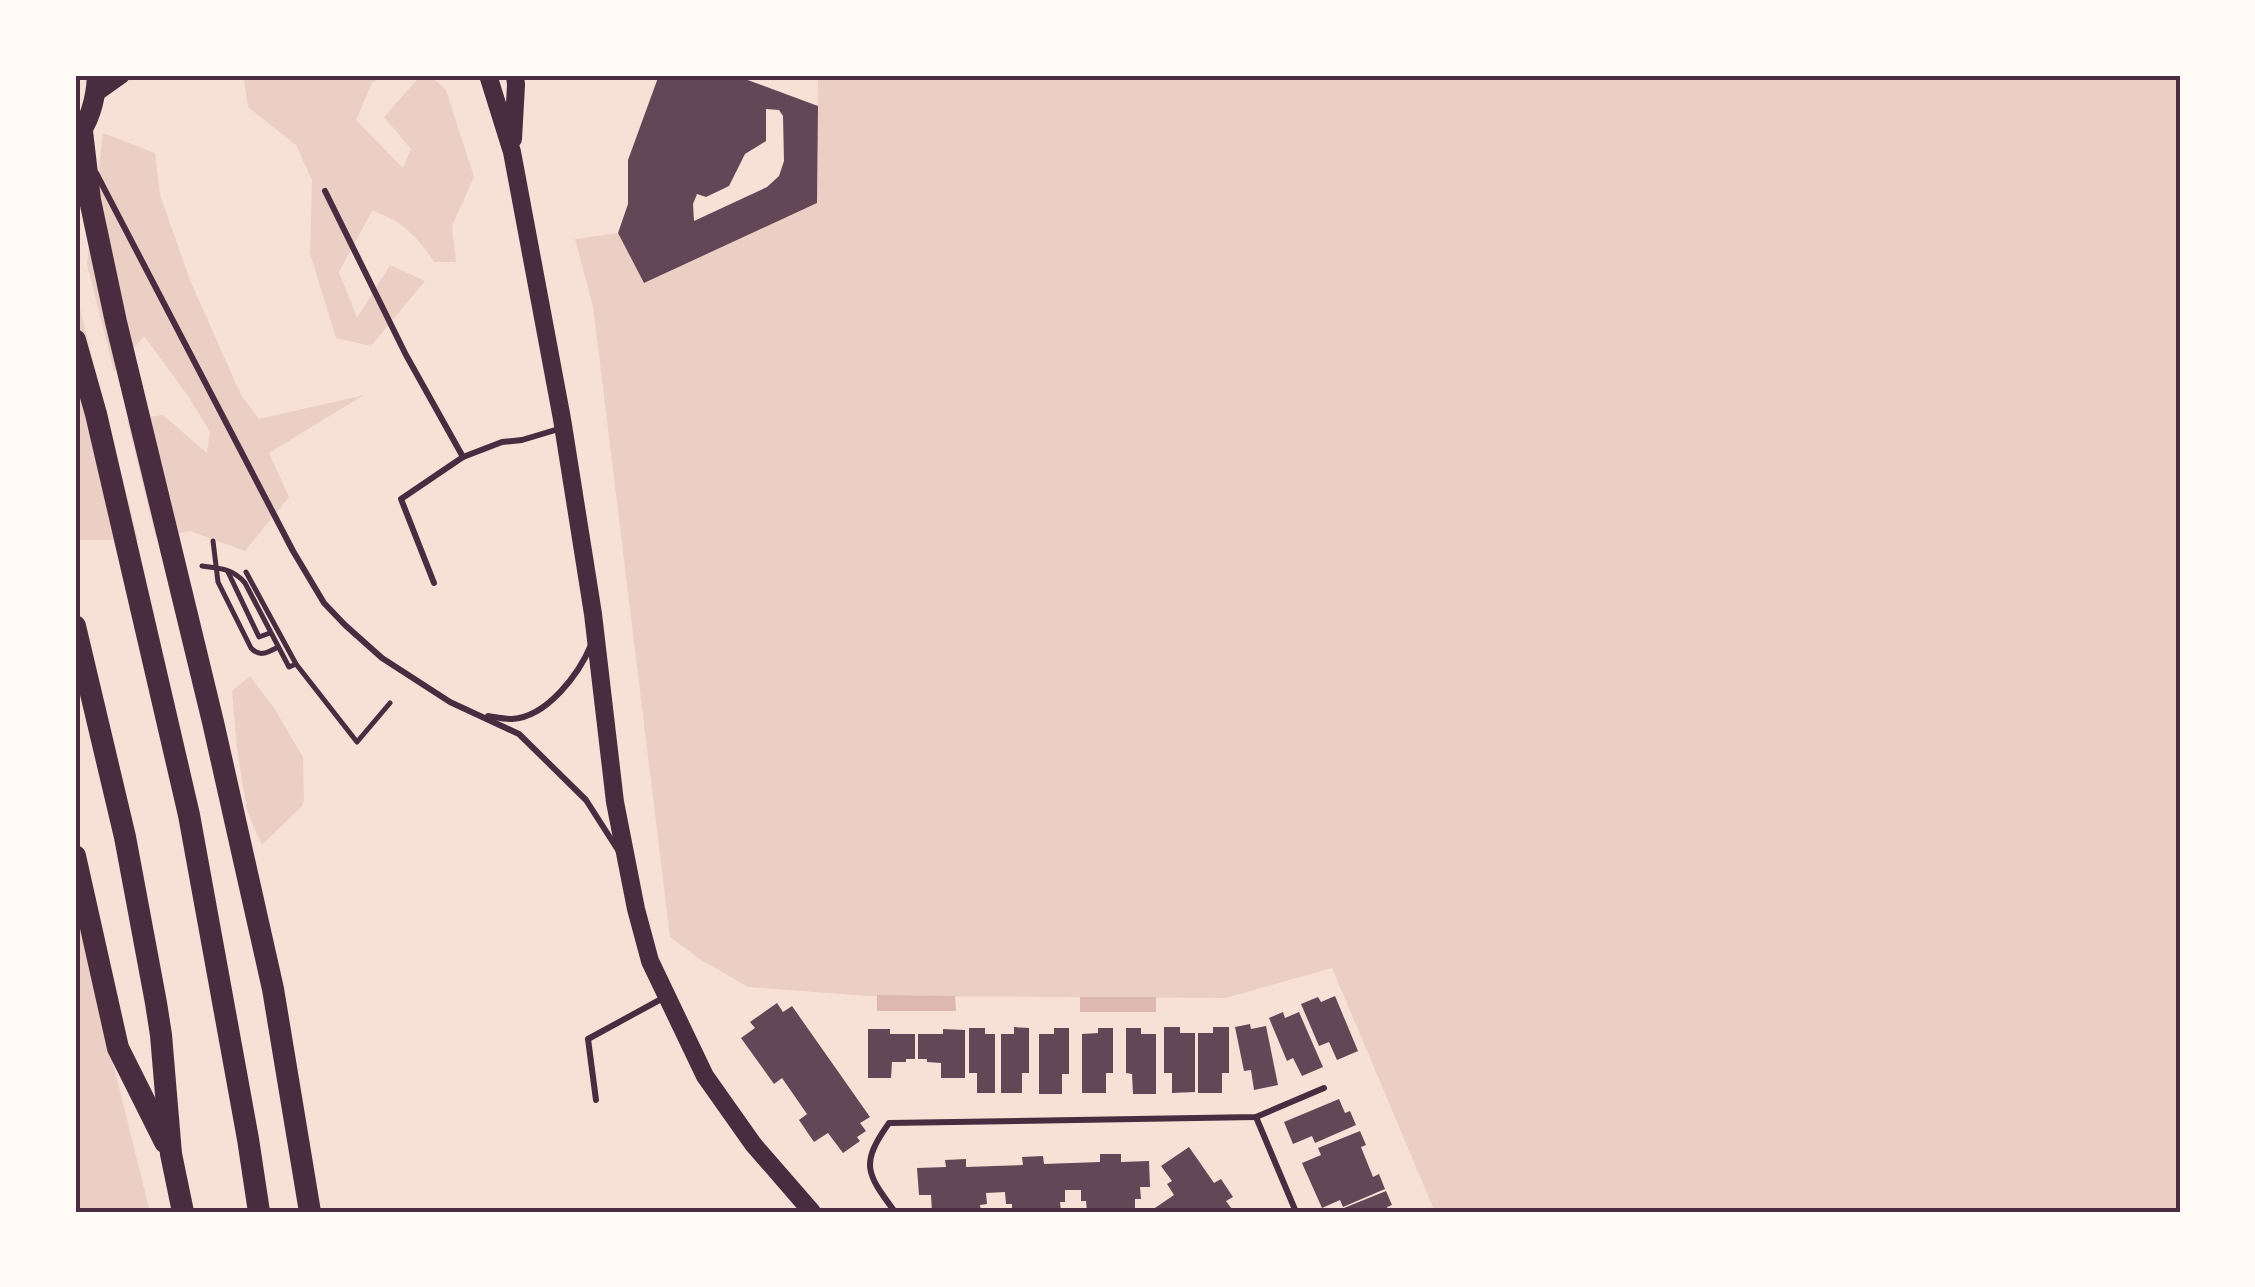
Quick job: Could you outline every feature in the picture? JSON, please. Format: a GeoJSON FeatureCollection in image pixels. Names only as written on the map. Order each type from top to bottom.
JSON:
{"type":"FeatureCollection","features":[{"type":"Feature","properties":{"kind":"highway"},"geometry":{"type":"LineString","coordinates":[[81,142],[116,322],[274,989],[310,1212]]}},
{"type":"Feature","properties":{"kind":"highway"},"geometry":{"type":"LineString","coordinates":[[75,340],[96,414],[189,815],[259,1212]]}},
{"type":"Feature","properties":{"kind":"highway"},"geometry":{"type":"LineString","coordinates":[[76,630],[125,838],[159,1019],[171,1154],[183,1212]]}},
{"type":"Feature","properties":{"kind":"highway"},"geometry":{"type":"LineString","coordinates":[[75,856],[118,1048],[171,1154]]}},
{"type":"Feature","properties":{"kind":"main road"},"geometry":{"type":"LineString","coordinates":[[81,142],[97,84],[121,75]]}},
{"type":"Feature","properties":{"kind":"main road"},"geometry":{"type":"LineString","coordinates":[[488,75],[512,152],[563,427],[596,634],[614,802],[650,961],[705,1076],[753,1144],[812,1212]]}},
{"type":"Feature","properties":{"kind":"main road"},"geometry":{"type":"LineString","coordinates":[[512,152],[515,75]]}},
{"type":"Feature","properties":{"kind":"lane"},"geometry":{"type":"LineString","coordinates":[[81,142],[293,551],[324,603],[382,658],[450,702],[520,734],[586,800],[627,864]]}},
{"type":"Feature","properties":{"kind":"lane"},"geometry":{"type":"LineString","coordinates":[[325,192],[406,355],[463,457]]}},
{"type":"Feature","properties":{"kind":"lane"},"geometry":{"type":"LineString","coordinates":[[434,583],[401,499],[463,457],[502,442],[563,427]]}},
{"type":"Feature","properties":{"kind":"lane"},"geometry":{"type":"LineString","coordinates":[[482,715],[514,719],[534,711],[571,681],[596,634]]}},
{"type":"Feature","properties":{"kind":"lane"},"geometry":{"type":"LineString","coordinates":[[596,1100],[588,1039],[665,997]]}},
{"type":"Feature","properties":{"kind":"lane"},"geometry":{"type":"LineString","coordinates":[[895,1212],[875,1184],[869,1165],[875,1142],[889,1123],[1256,1117],[1324,1088]]}},
{"type":"Feature","properties":{"kind":"lane"},"geometry":{"type":"LineString","coordinates":[[1256,1117],[1296,1212]]}},
{"type":"Feature","properties":{"kind":"path"},"geometry":{"type":"LineString","coordinates":[[213,540],[218,582],[251,648],[264,654],[278,647]]}},
{"type":"Feature","properties":{"kind":"path"},"geometry":{"type":"LineString","coordinates":[[190,564],[227,569],[238,576],[289,667],[296,664]]}},
{"type":"Feature","properties":{"kind":"path"},"geometry":{"type":"LineString","coordinates":[[227,569],[259,638],[277,630]]}},
{"type":"Feature","properties":{"kind":"path"},"geometry":{"type":"LineString","coordinates":[[246,572],[296,664],[358,742],[390,703]]}},
{"type":"Feature","properties":{"kind":"shaded area"},"geometry":{"type":"Polygon","coordinates":[[[258,75],[383,75],[372,83],[356,120],[403,168],[411,149],[384,117],[421,75],[430,75],[446,90],[474,177],[452,226],[456,262],[434,262],[408,230],[372,211],[339,272],[357,318],[390,265],[425,281],[371,346],[336,338],[310,253],[312,180],[296,145],[248,107],[244,81],[258,75]]]}},
{"type":"Feature","properties":{"kind":"shaded area"},"geometry":{"type":"Polygon","coordinates":[[[818,75],[2180,75],[2180,1212],[1435,1212],[1332,968],[1226,998],[868,996],[748,987],[670,937],[593,306],[575,239],[618,233],[644,283],[817,203],[818,75]]]}},
{"type":"Feature","properties":{"kind":"shaded area"},"geometry":{"type":"Polygon","coordinates":[[[103,133],[155,153],[160,195],[190,280],[241,395],[259,419],[364,395],[269,453],[289,497],[245,551],[190,531],[156,538],[127,420],[163,415],[207,453],[210,432],[144,336],[114,372],[87,264],[103,133]]]}},
{"type":"Feature","properties":{"kind":"shaded area"},"geometry":{"type":"Polygon","coordinates":[[[75,289],[138,540],[75,540],[75,289]]]}},
{"type":"Feature","properties":{"kind":"shaded area"},"geometry":{"type":"Polygon","coordinates":[[[250,676],[303,757],[302,806],[262,845],[247,811],[232,691],[250,676]]]}},
{"type":"Feature","properties":{"kind":"shaded area"},"geometry":{"type":"Polygon","coordinates":[[[75,909],[150,1212],[75,1212],[75,909]]]}},
{"type":"Feature","properties":{"kind":"shaded area"},"geometry":{"type":"Polygon","coordinates":[[[877,995],[955,996],[956,1011],[877,1011],[877,995]]]}},
{"type":"Feature","properties":{"kind":"shaded area"},"geometry":{"type":"Polygon","coordinates":[[[1080,997],[1156,997],[1156,1012],[1080,1012],[1080,997]]]}},
{"type":"Feature","properties":{"kind":"building"},"geometry":{"type":"Polygon","coordinates":[[[659,75],[734,75],[818,106],[817,203],[644,283],[618,233],[628,204],[628,160],[659,75]],[[766,109],[766,141],[745,154],[729,186],[706,197],[697,194],[694,221],[767,187],[779,176],[784,161],[783,116],[779,110],[766,109]]]}},
{"type":"Feature","properties":{"kind":"building"},"geometry":{"type":"Polygon","coordinates":[[[1335,996],[1358,1051],[1337,1060],[1329,1042],[1319,1046],[1301,1004],[1335,996]]]}},
{"type":"Feature","properties":{"kind":"building"},"geometry":{"type":"Polygon","coordinates":[[[777,1003],[783,1012],[792,1006],[870,1117],[860,1123],[866,1131],[857,1137],[860,1141],[843,1153],[828,1133],[814,1142],[799,1120],[807,1114],[782,1078],[774,1084],[741,1038],[755,1028],[750,1022],[777,1003]]]}},
{"type":"Feature","properties":{"kind":"building"},"geometry":{"type":"Polygon","coordinates":[[[1283,1012],[1285,1018],[1299,1012],[1323,1067],[1302,1076],[1293,1058],[1287,1061],[1269,1018],[1283,1012]]]}},
{"type":"Feature","properties":{"kind":"building"},"geometry":{"type":"Polygon","coordinates":[[[1250,1024],[1251,1029],[1266,1026],[1278,1085],[1254,1090],[1251,1070],[1244,1071],[1235,1027],[1250,1024]]]}},
{"type":"Feature","properties":{"kind":"building"},"geometry":{"type":"Polygon","coordinates":[[[1014,1027],[1029,1028],[1029,1073],[1022,1073],[1022,1093],[1001,1093],[1001,1034],[1014,1034],[1014,1027]]]}},
{"type":"Feature","properties":{"kind":"building"},"geometry":{"type":"Polygon","coordinates":[[[1164,1027],[1180,1027],[1180,1033],[1195,1033],[1195,1092],[1172,1093],[1172,1073],[1164,1073],[1164,1027]]]}},
{"type":"Feature","properties":{"kind":"building"},"geometry":{"type":"Polygon","coordinates":[[[1213,1027],[1229,1027],[1229,1073],[1222,1073],[1222,1093],[1198,1093],[1198,1033],[1213,1033],[1213,1027]]]}},
{"type":"Feature","properties":{"kind":"building"},"geometry":{"type":"Polygon","coordinates":[[[969,1028],[985,1028],[985,1034],[995,1034],[995,1093],[977,1093],[977,1073],[969,1073],[969,1028]]]}},
{"type":"Feature","properties":{"kind":"building"},"geometry":{"type":"Polygon","coordinates":[[[1054,1028],[1069,1028],[1069,1074],[1062,1074],[1062,1094],[1039,1094],[1039,1034],[1054,1034],[1054,1028]]]}},
{"type":"Feature","properties":{"kind":"building"},"geometry":{"type":"Polygon","coordinates":[[[1098,1028],[1113,1028],[1113,1073],[1106,1073],[1106,1093],[1082,1093],[1082,1034],[1098,1033],[1098,1028]]]}},
{"type":"Feature","properties":{"kind":"building"},"geometry":{"type":"Polygon","coordinates":[[[1126,1028],[1156,1034],[1156,1094],[1133,1094],[1132,1074],[1126,1073],[1126,1028]]]}},
{"type":"Feature","properties":{"kind":"building"},"geometry":{"type":"Polygon","coordinates":[[[868,1029],[915,1034],[915,1059],[892,1062],[891,1078],[868,1078],[868,1029]]]}},
{"type":"Feature","properties":{"kind":"building"},"geometry":{"type":"Polygon","coordinates":[[[943,1029],[965,1030],[965,1078],[941,1078],[941,1063],[918,1059],[918,1034],[943,1034],[943,1029]]]}},
{"type":"Feature","properties":{"kind":"building"},"geometry":{"type":"Polygon","coordinates":[[[1339,1099],[1356,1125],[1315,1143],[1312,1136],[1293,1144],[1284,1122],[1339,1099]]]}},
{"type":"Feature","properties":{"kind":"building"},"geometry":{"type":"Polygon","coordinates":[[[1360,1131],[1366,1145],[1361,1147],[1373,1177],[1379,1174],[1385,1189],[1343,1207],[1340,1200],[1322,1208],[1302,1163],[1321,1155],[1318,1148],[1360,1131]]]}},
{"type":"Feature","properties":{"kind":"building"},"geometry":{"type":"Polygon","coordinates":[[[1189,1147],[1214,1183],[1221,1179],[1233,1197],[1226,1201],[1234,1212],[1149,1212],[1174,1195],[1167,1184],[1172,1181],[1161,1166],[1189,1147]]]}},
{"type":"Feature","properties":{"kind":"building"},"geometry":{"type":"Polygon","coordinates":[[[1100,1154],[1121,1154],[1121,1162],[1149,1161],[1150,1187],[1140,1187],[1141,1199],[1135,1199],[1135,1212],[1087,1212],[1081,1190],[1065,1190],[1061,1212],[1012,1212],[1012,1204],[1006,1204],[1005,1192],[986,1193],[987,1204],[980,1205],[981,1212],[932,1212],[931,1195],[919,1195],[917,1168],[946,1167],[945,1160],[966,1159],[966,1167],[1023,1165],[1022,1157],[1043,1156],[1044,1164],[1100,1162],[1100,1154]]]}},
{"type":"Feature","properties":{"kind":"building"},"geometry":{"type":"Polygon","coordinates":[[[1386,1191],[1392,1205],[1387,1207],[1389,1212],[1346,1212],[1344,1208],[1386,1191]]]}}]}
